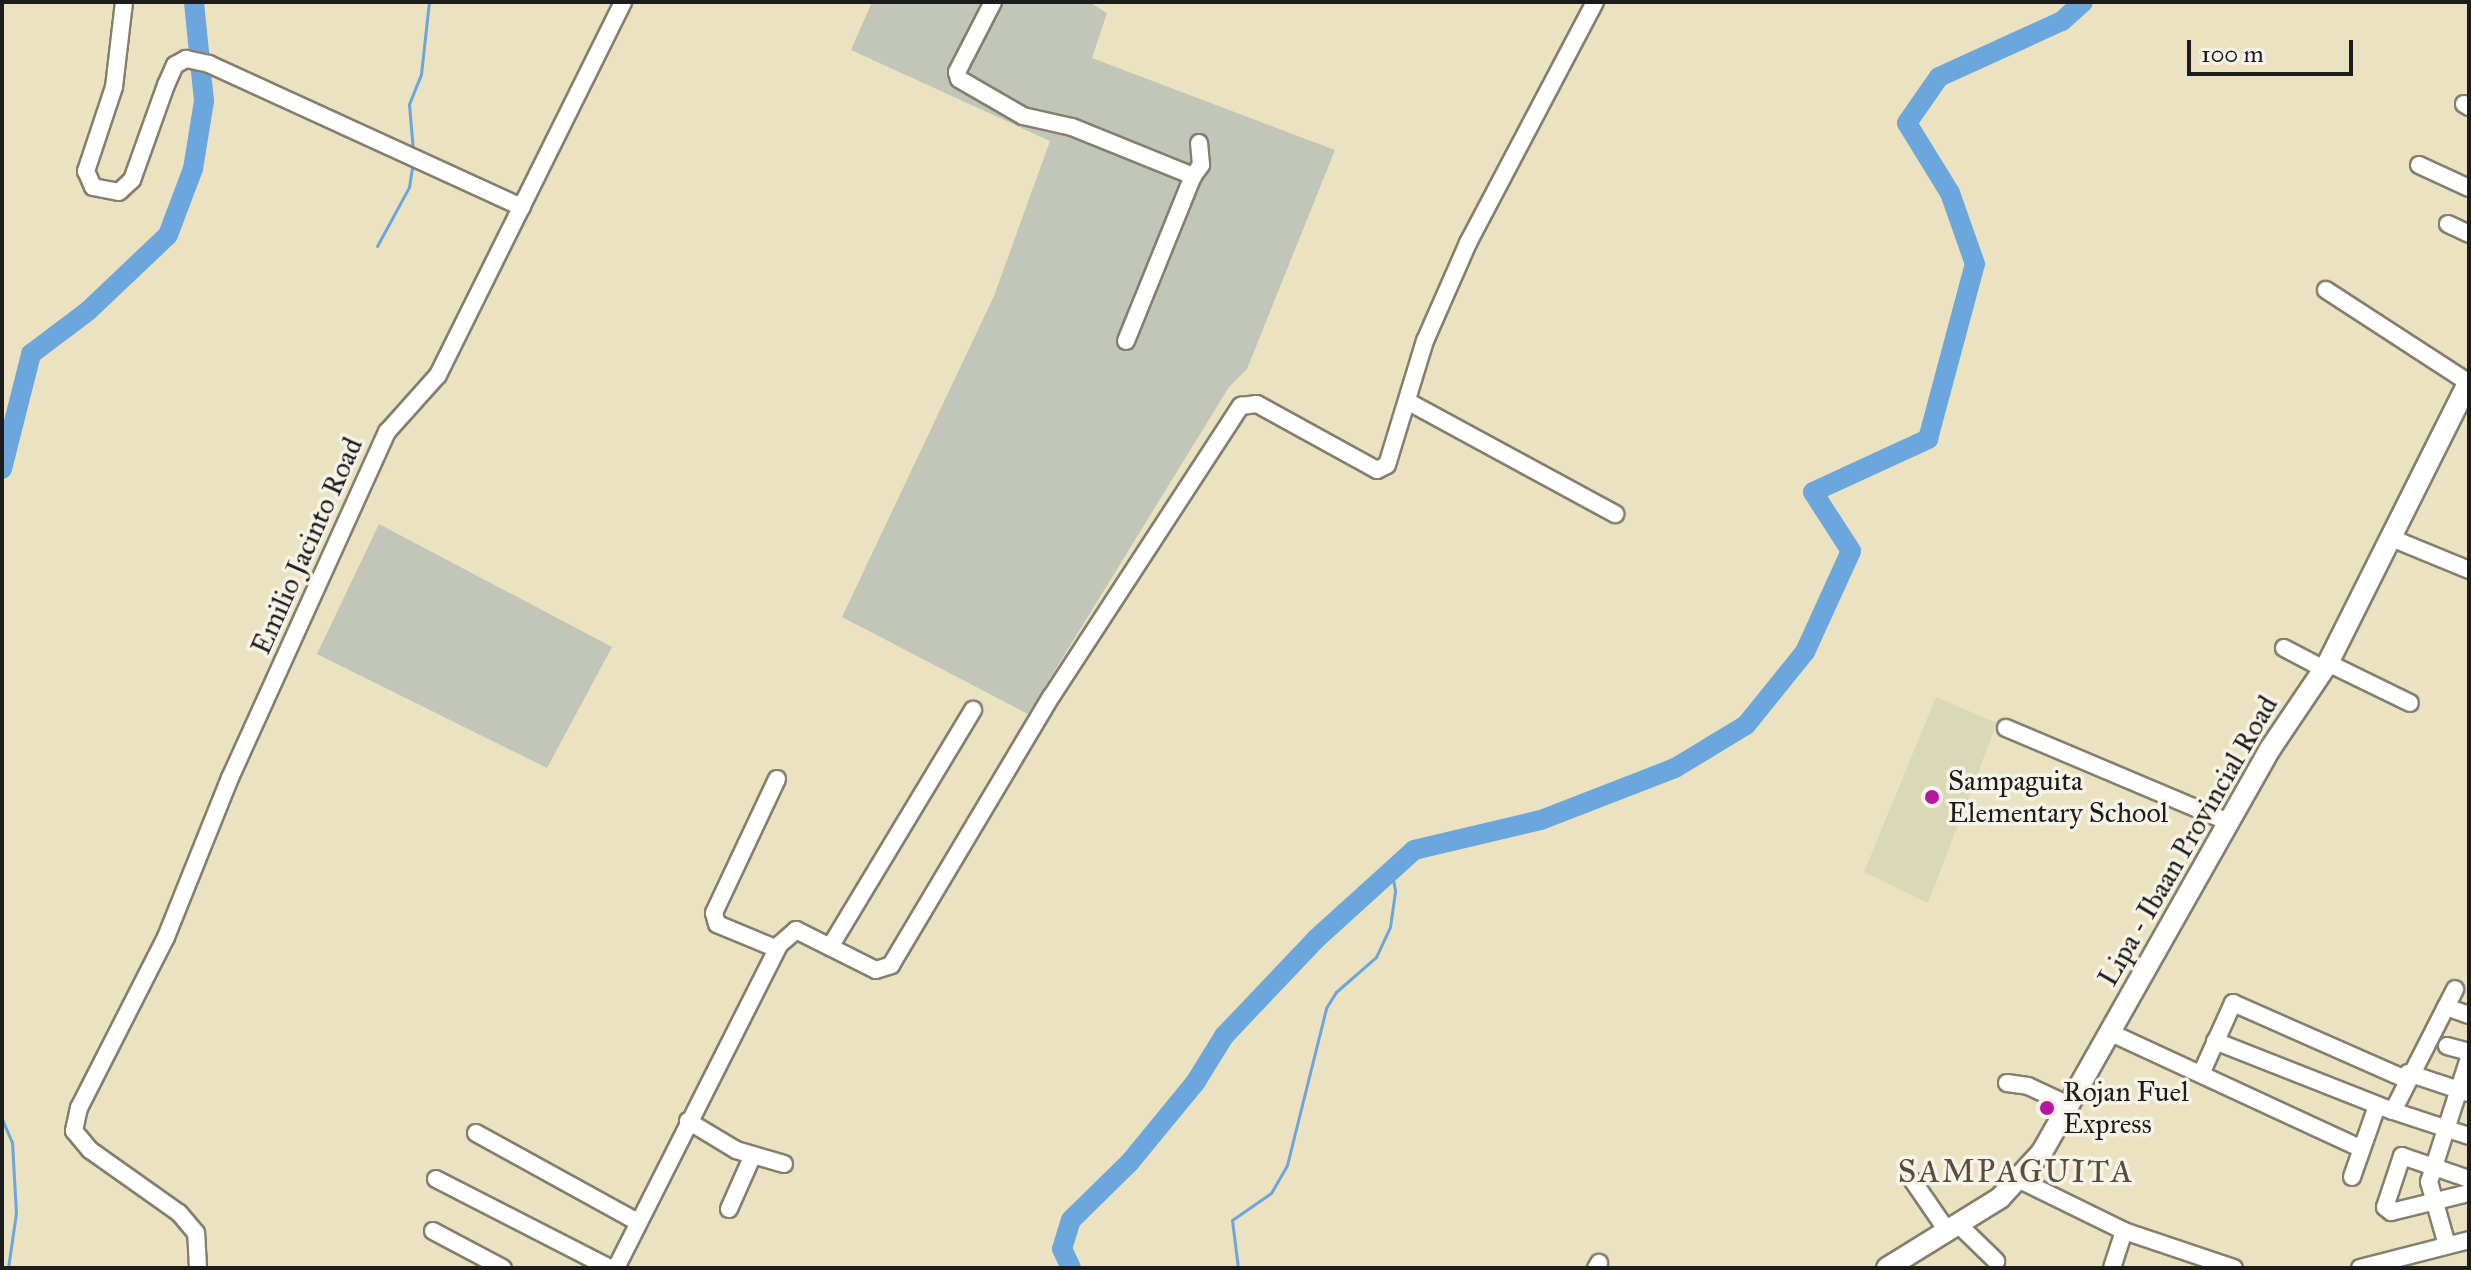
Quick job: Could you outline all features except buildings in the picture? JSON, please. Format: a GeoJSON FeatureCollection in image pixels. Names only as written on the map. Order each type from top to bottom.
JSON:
{"type":"FeatureCollection","features":[{"type":"Feature","properties":{"kind":"main road","name":"Lipa - Ibaan Provincial Road"},"geometry":{"type":"LineString","coordinates":[[1887,1268],[1954,1228],[2020,1180],[2069,1105],[2228,822],[2326,666],[2469,382]]}},
{"type":"Feature","properties":{"kind":"street"},"geometry":{"type":"LineString","coordinates":[[124,2],[114,87],[86,171],[93,187],[119,192],[132,180],[175,65],[202,62],[522,207]]}},
{"type":"Feature","properties":{"kind":"street","name":"Emilio Jacinto Road"},"geometry":{"type":"LineString","coordinates":[[198,1268],[196,1233],[179,1213],[90,1150],[74,1131],[79,1108],[166,937],[230,778],[387,432],[438,375],[623,2]]}},
{"type":"Feature","properties":{"kind":"street"},"geometry":{"type":"LineString","coordinates":[[993,2],[957,72],[959,79],[1023,116],[1072,127],[1193,176]]}},
{"type":"Feature","properties":{"kind":"street"},"geometry":{"type":"LineString","coordinates":[[436,1179],[613,1268],[777,949],[796,930],[876,970],[891,965],[1051,697],[1241,406],[1257,404],[1381,471],[1387,465],[1425,341],[1468,243],[1595,2]]}},
{"type":"Feature","properties":{"kind":"street"},"geometry":{"type":"LineString","coordinates":[[1126,341],[1193,176],[1201,165],[1199,143]]}},
{"type":"Feature","properties":{"kind":"street"},"geometry":{"type":"LineString","coordinates":[[2419,165],[2469,188]]}},
{"type":"Feature","properties":{"kind":"street"},"geometry":{"type":"LineString","coordinates":[[2448,224],[2469,234]]}},
{"type":"Feature","properties":{"kind":"street"},"geometry":{"type":"LineString","coordinates":[[2326,290],[2469,382]]}},
{"type":"Feature","properties":{"kind":"street"},"geometry":{"type":"LineString","coordinates":[[1407,401],[1615,514]]}},
{"type":"Feature","properties":{"kind":"street"},"geometry":{"type":"LineString","coordinates":[[2391,538],[2469,570]]}},
{"type":"Feature","properties":{"kind":"street"},"geometry":{"type":"LineString","coordinates":[[2284,648],[2410,703]]}},
{"type":"Feature","properties":{"kind":"street"},"geometry":{"type":"LineString","coordinates":[[830,947],[973,710]]}},
{"type":"Feature","properties":{"kind":"street"},"geometry":{"type":"LineString","coordinates":[[2006,728],[2228,822]]}},
{"type":"Feature","properties":{"kind":"street"},"geometry":{"type":"LineString","coordinates":[[777,779],[714,913],[717,924],[777,949]]}},
{"type":"Feature","properties":{"kind":"street"},"geometry":{"type":"LineString","coordinates":[[2352,1177],[2360,1148],[2407,1076],[2455,989]]}},
{"type":"Feature","properties":{"kind":"street"},"geometry":{"type":"LineString","coordinates":[[2201,1074],[2236,1003],[2407,1076],[2464,1092]]}},
{"type":"Feature","properties":{"kind":"street"},"geometry":{"type":"LineString","coordinates":[[2446,1007],[2469,1015]]}},
{"type":"Feature","properties":{"kind":"street"},"geometry":{"type":"LineString","coordinates":[[2109,1032],[2360,1148]]}},
{"type":"Feature","properties":{"kind":"street"},"geometry":{"type":"LineString","coordinates":[[2215,1041],[2385,1108],[2469,1136]]}},
{"type":"Feature","properties":{"kind":"street"},"geometry":{"type":"LineString","coordinates":[[2447,1046],[2469,1055],[2464,1092],[2445,1128],[2432,1166],[2433,1202],[2447,1245]]}},
{"type":"Feature","properties":{"kind":"street"},"geometry":{"type":"LineString","coordinates":[[2007,1083],[2028,1086],[2069,1105]]}},
{"type":"Feature","properties":{"kind":"street"},"geometry":{"type":"LineString","coordinates":[[688,1121],[752,1157],[766,1155],[784,1164]]}},
{"type":"Feature","properties":{"kind":"street"},"geometry":{"type":"LineString","coordinates":[[476,1133],[636,1221]]}},
{"type":"Feature","properties":{"kind":"street"},"geometry":{"type":"LineString","coordinates":[[2469,1179],[2402,1156],[2385,1207],[2391,1212],[2469,1193]]}},
{"type":"Feature","properties":{"kind":"street"},"geometry":{"type":"LineString","coordinates":[[729,1209],[752,1157]]}},
{"type":"Feature","properties":{"kind":"street"},"geometry":{"type":"LineString","coordinates":[[2020,1180],[2124,1231],[2234,1268]]}},
{"type":"Feature","properties":{"kind":"street"},"geometry":{"type":"LineString","coordinates":[[1913,1181],[1954,1228],[1996,1261]]}},
{"type":"Feature","properties":{"kind":"street"},"geometry":{"type":"LineString","coordinates":[[433,1231],[503,1268]]}},
{"type":"Feature","properties":{"kind":"street"},"geometry":{"type":"LineString","coordinates":[[2112,1268],[2124,1231]]}},
{"type":"Feature","properties":{"kind":"street"},"geometry":{"type":"LineString","coordinates":[[2360,1268],[2469,1240]]}},
{"type":"Feature","properties":{"kind":"shaded area"},"geometry":{"type":"Polygon","coordinates":[[[872,2],[1089,2],[1107,13],[1092,58],[1335,150],[1247,369],[1229,387],[1028,714],[842,617],[994,296],[1050,141],[851,50],[872,2]]]}},
{"type":"Feature","properties":{"kind":"shaded area"},"geometry":{"type":"Polygon","coordinates":[[[379,524],[612,647],[547,768],[317,654],[379,524]]]}},
{"type":"Feature","properties":{"kind":"shaded area","name":"Sampaguita Elementary School"},"geometry":{"type":"Polygon","coordinates":[[[1936,697],[1997,723],[1928,903],[1864,872],[1936,697]]]}},
{"type":"Feature","properties":{"kind":"waterway"},"geometry":{"type":"LineString","coordinates":[[2,469],[31,354],[88,311],[168,235],[193,169],[204,101],[194,2]]}},
{"type":"Feature","properties":{"kind":"waterway"},"geometry":{"type":"LineString","coordinates":[[413,151],[409,104],[421,74],[429,2]]}},
{"type":"Feature","properties":{"kind":"waterway"},"geometry":{"type":"LineString","coordinates":[[1071,1268],[1062,1249],[1071,1220],[1130,1162],[1195,1083],[1224,1036],[1316,939],[1414,850],[1541,820],[1675,768],[1746,725],[1805,652],[1851,551],[1813,492],[1928,439],[1975,264],[1950,193],[1907,123],[1939,77],[2062,21],[2083,2]]}},
{"type":"Feature","properties":{"kind":"waterway"},"geometry":{"type":"LineString","coordinates":[[377,246],[409,187],[413,163]]}},
{"type":"Feature","properties":{"kind":"waterway"},"geometry":{"type":"LineString","coordinates":[[1238,1268],[1232,1220],[1271,1193],[1287,1165],[1326,1008],[1336,992],[1376,957],[1390,927],[1395,890],[1391,870]]}},
{"type":"Feature","properties":{"kind":"waterway"},"geometry":{"type":"LineString","coordinates":[[2,1119],[12,1142],[16,1213],[8,1268]]}},
{"type":"Feature","properties":{"kind":"place","name":"Sampaguita Elementary School"},"geometry":{"type":"Point","coordinates":[1932,797]}},
{"type":"Feature","properties":{"kind":"place","name":"Rojan Fuel Express"},"geometry":{"type":"Point","coordinates":[2047,1108]}},
{"type":"Feature","properties":{"kind":"district","name":"SAMPAGUITA"},"geometry":{"type":"Point","coordinates":[2016,1172]}}]}
